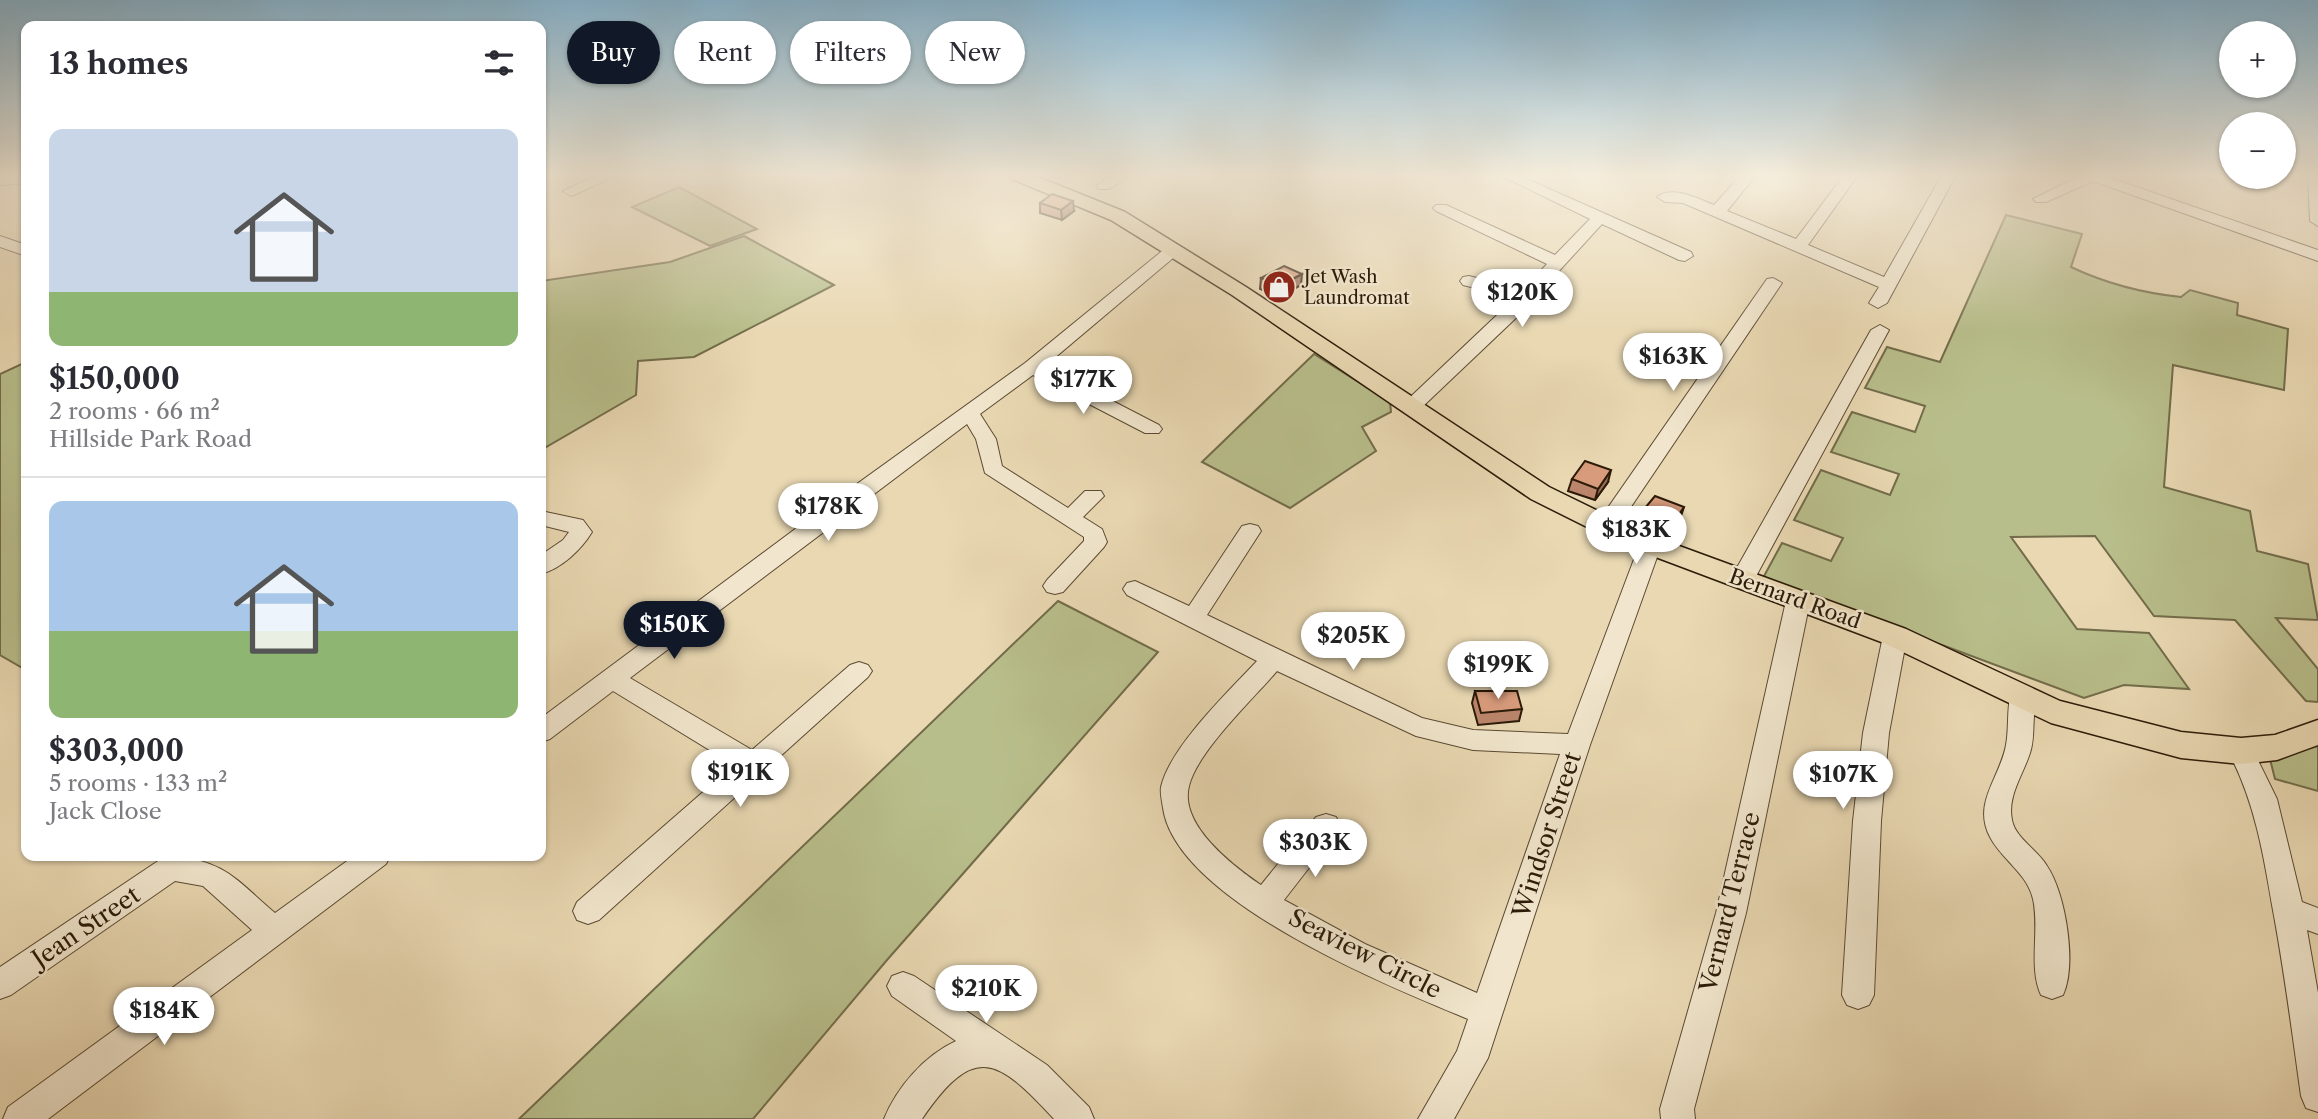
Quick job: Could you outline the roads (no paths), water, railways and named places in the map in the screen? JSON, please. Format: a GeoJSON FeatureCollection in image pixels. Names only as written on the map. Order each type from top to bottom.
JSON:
{"type":"FeatureCollection","features":[{"type":"Feature","properties":{"kind":"main road","name":"Bernard Road"},"geometry":{"type":"LineString","coordinates":[[1136,227],[1540,493],[1650,546],[1895,636],[2051,710],[2116,729],[2180,745],[2241,751],[2277,747],[2318,732]]}},
{"type":"Feature","properties":{"kind":"street"},"geometry":{"type":"LineString","coordinates":[[1482,227],[1558,263]]}},
{"type":"Feature","properties":{"kind":"street"},"geometry":{"type":"LineString","coordinates":[[1411,407],[1527,296],[1591,227]]}},
{"type":"Feature","properties":{"kind":"street"},"geometry":{"type":"LineString","coordinates":[[1621,227],[1684,257]]}},
{"type":"Feature","properties":{"kind":"street"},"geometry":{"type":"LineString","coordinates":[[1754,227],[1887,284]]}},
{"type":"Feature","properties":{"kind":"street"},"geometry":{"type":"LineString","coordinates":[[1799,246],[1813,227]]}},
{"type":"Feature","properties":{"kind":"street"},"geometry":{"type":"LineString","coordinates":[[1878,303],[1919,227]]}},
{"type":"Feature","properties":{"kind":"street"},"geometry":{"type":"LineString","coordinates":[[2237,227],[2318,256]]}},
{"type":"Feature","properties":{"kind":"street"},"geometry":{"type":"LineString","coordinates":[[2298,249],[2318,229]]}},
{"type":"Feature","properties":{"kind":"street"},"geometry":{"type":"LineString","coordinates":[[0,241],[21,250]]}},
{"type":"Feature","properties":{"kind":"street"},"geometry":{"type":"LineString","coordinates":[[546,728],[826,517],[1032,367],[1173,250]]}},
{"type":"Feature","properties":{"kind":"street"},"geometry":{"type":"LineString","coordinates":[[0,262],[21,254]]}},
{"type":"Feature","properties":{"kind":"street"},"geometry":{"type":"LineString","coordinates":[[1469,281],[1527,296]]}},
{"type":"Feature","properties":{"kind":"street"},"geometry":{"type":"LineString","coordinates":[[1606,527],[1773,283]]}},
{"type":"Feature","properties":{"kind":"street"},"geometry":{"type":"LineString","coordinates":[[1742,580],[1880,330]]}},
{"type":"Feature","properties":{"kind":"street"},"geometry":{"type":"LineString","coordinates":[[1032,367],[1152,429]]}},
{"type":"Feature","properties":{"kind":"street"},"geometry":{"type":"LineString","coordinates":[[970,414],[981,425],[985,434],[992,469],[1094,534],[1096,542],[1055,586]]}},
{"type":"Feature","properties":{"kind":"street"},"geometry":{"type":"LineString","coordinates":[[1070,518],[1093,496]]}},
{"type":"Feature","properties":{"kind":"street"},"geometry":{"type":"LineString","coordinates":[[546,519],[575,524],[581,532],[571,545],[546,562]]}},
{"type":"Feature","properties":{"kind":"street"},"geometry":{"type":"LineString","coordinates":[[1194,617],[1250,531]]}},
{"type":"Feature","properties":{"kind":"street","name":"Windsor Street"},"geometry":{"type":"LineString","coordinates":[[1435,1119],[1471,1058],[1577,745],[1650,546]]}},
{"type":"Feature","properties":{"kind":"street"},"geometry":{"type":"LineString","coordinates":[[1135,589],[1273,659],[1440,734],[1473,740],[1577,745]]}},
{"type":"Feature","properties":{"kind":"street","name":"Vernard Terrace"},"geometry":{"type":"LineString","coordinates":[[1678,1119],[1677,1108],[1731,913],[1798,601]]}},
{"type":"Feature","properties":{"kind":"street"},"geometry":{"type":"LineString","coordinates":[[1858,995],[1867,821],[1876,733],[1895,636]]}},
{"type":"Feature","properties":{"kind":"street","name":"Seaview Circle"},"geometry":{"type":"LineString","coordinates":[[1273,659],[1189,758],[1177,780],[1173,801],[1178,821],[1198,852],[1306,929],[1358,957],[1488,1012]]}},
{"type":"Feature","properties":{"kind":"street"},"geometry":{"type":"LineString","coordinates":[[588,911],[859,671]]}},
{"type":"Feature","properties":{"kind":"street"},"geometry":{"type":"LineString","coordinates":[[612,679],[754,764]]}},
{"type":"Feature","properties":{"kind":"street"},"geometry":{"type":"LineString","coordinates":[[2023,697],[2019,710],[2019,747],[1999,801],[1997,820],[2000,831],[2037,874],[2045,888],[2050,922],[2052,985]]}},
{"type":"Feature","properties":{"kind":"street"},"geometry":{"type":"LineString","coordinates":[[2241,751],[2257,776],[2267,806],[2288,911],[2318,1096]]}},
{"type":"Feature","properties":{"kind":"street"},"geometry":{"type":"LineString","coordinates":[[1265,902],[1326,825]]}},
{"type":"Feature","properties":{"kind":"street"},"geometry":{"type":"LineString","coordinates":[[24,1118],[369,861]]}},
{"type":"Feature","properties":{"kind":"street","name":"Jean Street"},"geometry":{"type":"LineString","coordinates":[[0,985],[180,862],[213,877],[275,932]]}},
{"type":"Feature","properties":{"kind":"street"},"geometry":{"type":"LineString","coordinates":[[2288,911],[2318,921]]}},
{"type":"Feature","properties":{"kind":"street"},"geometry":{"type":"LineString","coordinates":[[903,986],[1034,1074],[1077,1119]]}},
{"type":"Feature","properties":{"kind":"street"},"geometry":{"type":"LineString","coordinates":[[901,1119],[948,1063],[960,1056],[980,1052],[1005,1057]]}},
{"type":"Feature","properties":{"kind":"place","name":"Jet Wash Laundromat"},"geometry":{"type":"Point","coordinates":[1279,287]}}]}
